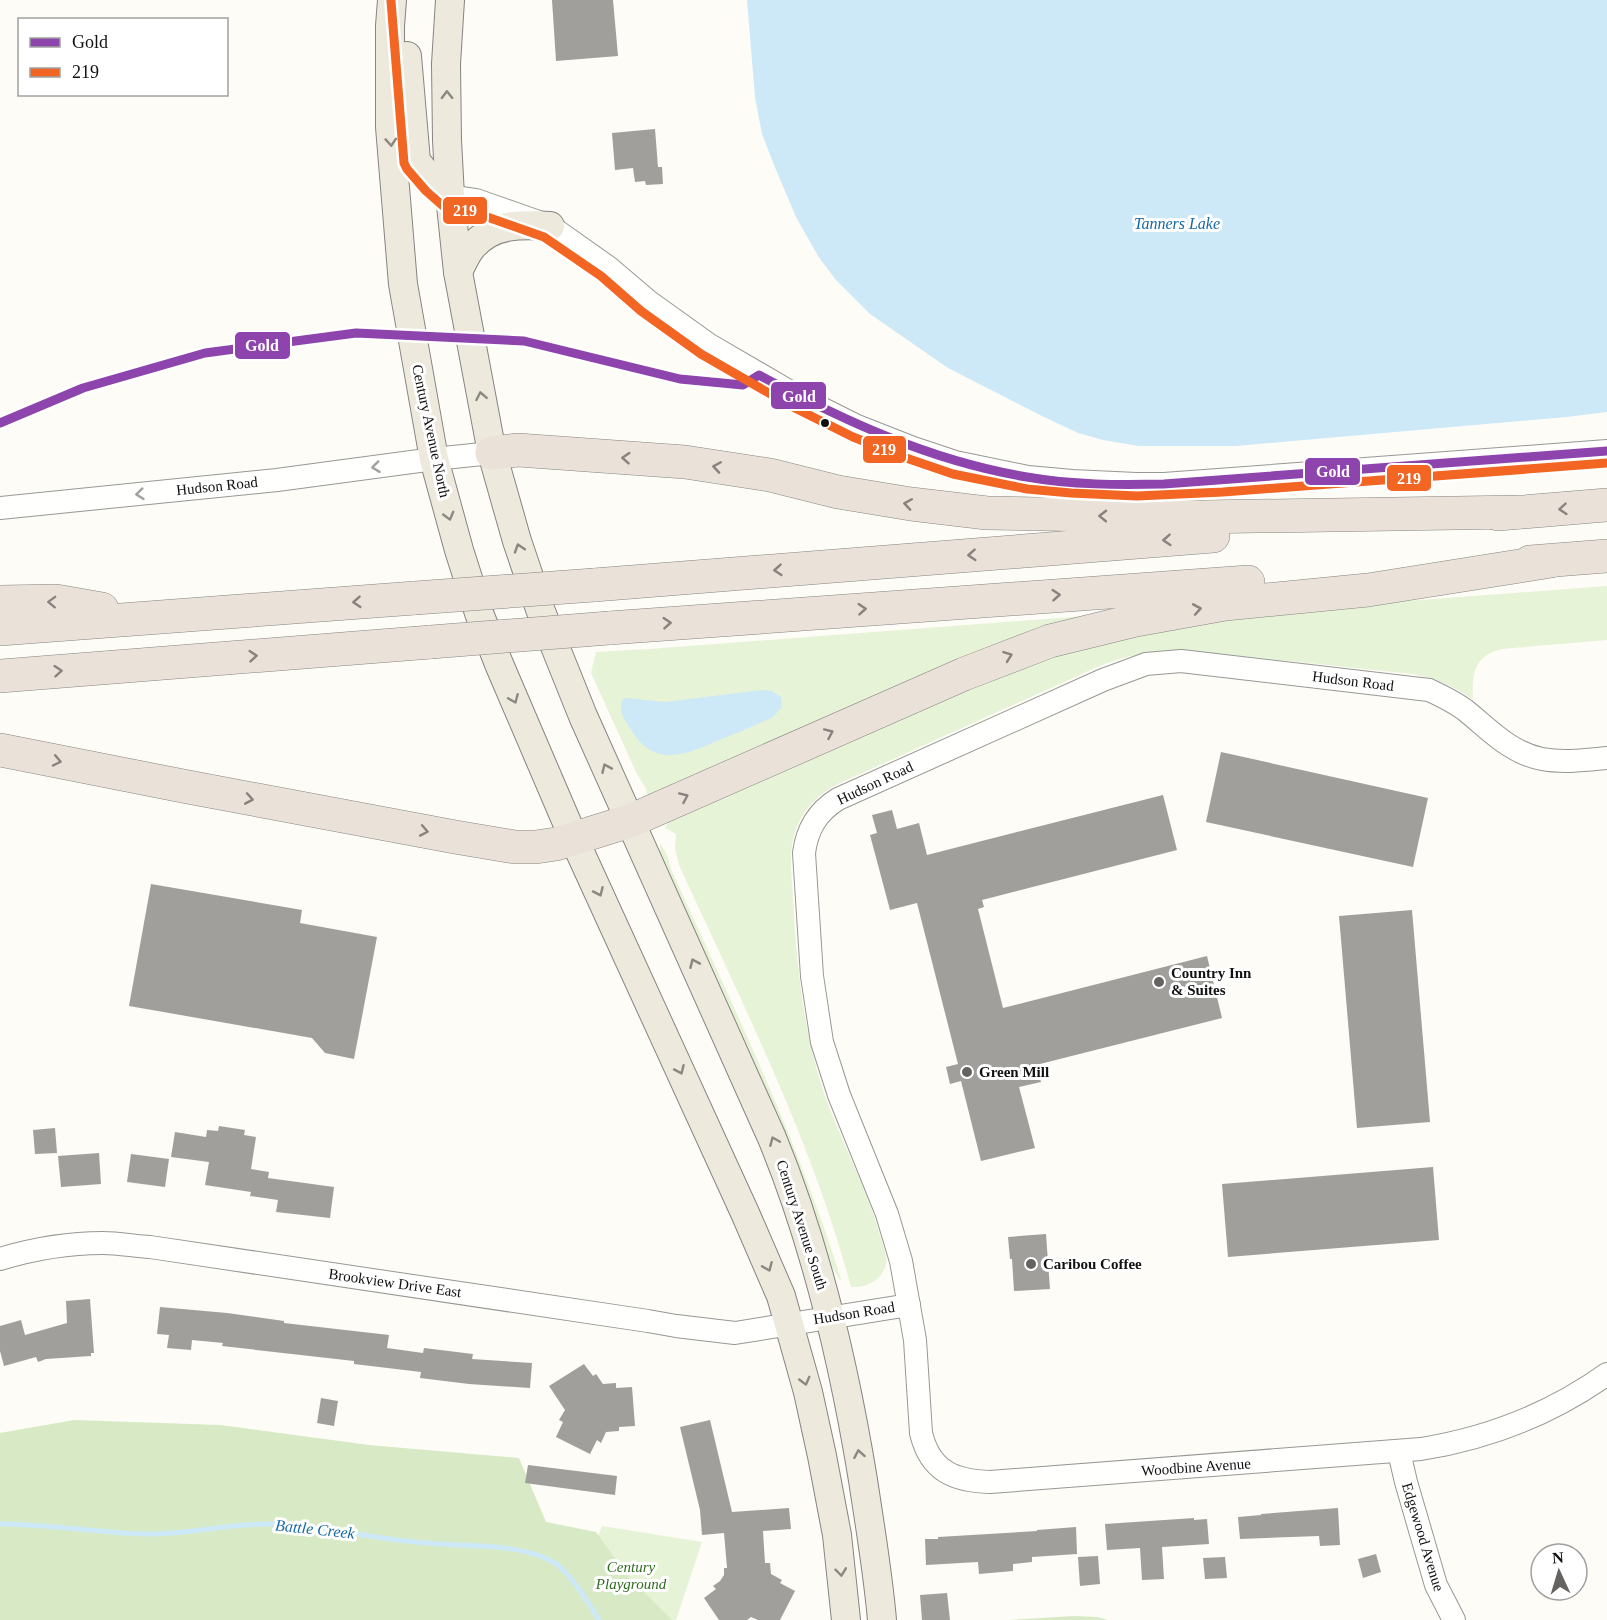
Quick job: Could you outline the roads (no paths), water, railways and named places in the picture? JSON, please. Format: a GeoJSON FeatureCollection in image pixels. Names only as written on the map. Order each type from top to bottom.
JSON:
{"type":"FeatureCollection","features":[{"type":"Feature","properties":{"kind":"highway"},"geometry":{"type":"LineString","coordinates":[[492,453],[518,450],[685,462],[770,475],[838,492],[987,513],[1200,517],[1518,512]]}},
{"type":"Feature","properties":{"kind":"highway"},"geometry":{"type":"LineString","coordinates":[[0,629],[594,585],[1607,505]]}},
{"type":"Feature","properties":{"kind":"highway"},"geometry":{"type":"LineString","coordinates":[[0,676],[609,628],[1607,556]]}},
{"type":"Feature","properties":{"kind":"highway"},"geometry":{"type":"LineString","coordinates":[[0,750],[504,845],[536,847],[556,844],[630,821],[964,674],[1050,641],[1136,620],[1225,604],[1368,590],[1551,561]]}},
{"type":"Feature","properties":{"kind":"highway"},"geometry":{"type":"LineString","coordinates":[[0,602],[56,601],[151,618]]}},
{"type":"Feature","properties":{"kind":"main road","name":"Century Avenue North"},"geometry":{"type":"LineString","coordinates":[[392,0],[390,127],[403,284],[434,459],[479,613],[574,839]]}},
{"type":"Feature","properties":{"kind":"main road"},"geometry":{"type":"LineString","coordinates":[[404,0],[416,161],[434,183],[450,196]]}},
{"type":"Feature","properties":{"kind":"main road"},"geometry":{"type":"LineString","coordinates":[[450,0],[446,64],[450,196],[458,272],[492,453],[517,541],[540,609],[583,716],[630,821]]}},
{"type":"Feature","properties":{"kind":"main road"},"geometry":{"type":"LineString","coordinates":[[458,272],[472,247],[487,234],[520,224],[550,226]]}},
{"type":"Feature","properties":{"kind":"main road","name":"Century Avenue South"},"geometry":{"type":"LineString","coordinates":[[630,821],[791,1182],[830,1317],[857,1447],[878,1576],[882,1620]]}},
{"type":"Feature","properties":{"kind":"main road"},"geometry":{"type":"LineString","coordinates":[[574,839],[752,1227],[781,1296],[808,1392],[837,1535],[846,1620]]}},
{"type":"Feature","properties":{"kind":"street"},"geometry":{"type":"LineString","coordinates":[[450,196],[476,200],[550,226],[608,267],[648,301],[708,344],[799,397],[856,426],[913,448],[988,470],[1072,482],[1164,484],[1607,451]]}},
{"type":"Feature","properties":{"kind":"street","name":"Hudson Road"},"geometry":{"type":"LineString","coordinates":[[0,508],[277,480],[492,453]]}},
{"type":"Feature","properties":{"kind":"street","name":"Hudson Road"},"geometry":{"type":"LineString","coordinates":[[790,1324],[909,1305],[902,1261],[887,1214],[834,1080],[822,1042],[811,965],[804,853],[808,833],[820,813],[831,803],[1103,680],[1146,664],[1181,661],[1429,690],[1447,698],[1466,711],[1492,734],[1516,750],[1542,759],[1568,761],[1607,758]]}},
{"type":"Feature","properties":{"kind":"street","name":"Brookview Drive East"},"geometry":{"type":"LineString","coordinates":[[0,1259],[23,1252],[63,1245],[104,1243],[150,1247],[716,1332],[744,1332],[790,1324]]}},
{"type":"Feature","properties":{"kind":"street","name":"Woodbine Avenue"},"geometry":{"type":"LineString","coordinates":[[909,1305],[915,1341],[920,1419],[924,1444],[939,1467],[962,1480],[990,1482],[1399,1452],[1453,1443],[1514,1425],[1565,1401],[1607,1374]]}},
{"type":"Feature","properties":{"kind":"street","name":"Edgewood Avenue"},"geometry":{"type":"LineString","coordinates":[[1399,1452],[1436,1586],[1454,1620]]}},
{"type":"Feature","properties":{"kind":"water","name":"Tanners Lake"},"geometry":{"type":"Polygon","coordinates":[[[747,0],[1607,0],[1607,412],[1236,446],[1139,446],[1078,433],[1042,416],[948,368],[870,314],[836,280],[818,256],[796,217],[762,134],[755,97],[747,0]]]}},
{"type":"Feature","properties":{"kind":"water"},"geometry":{"type":"Polygon","coordinates":[[[762,690],[772,691],[781,697],[782,707],[773,717],[697,749],[674,755],[652,751],[641,743],[627,724],[621,709],[622,701],[626,698],[665,702],[762,690]]]}},
{"type":"Feature","properties":{"kind":"waterway","name":"Battle Creek"},"geometry":{"type":"LineString","coordinates":[[0,1524],[145,1534],[268,1524],[327,1529],[406,1541],[509,1548],[541,1556],[558,1565],[579,1589],[599,1620]]}},
{"type":"Feature","properties":{"kind":"place","name":"Country Inn & Suites"},"geometry":{"type":"Point","coordinates":[1159,982]}},
{"type":"Feature","properties":{"kind":"place","name":"Green Mill"},"geometry":{"type":"Point","coordinates":[967,1072]}},
{"type":"Feature","properties":{"kind":"place","name":"Caribou Coffee"},"geometry":{"type":"Point","coordinates":[1031,1264]}},
{"type":"Feature","properties":{"kind":"park label","name":"Century Playground"},"geometry":{"type":"Point","coordinates":[631,1576]}}]}
